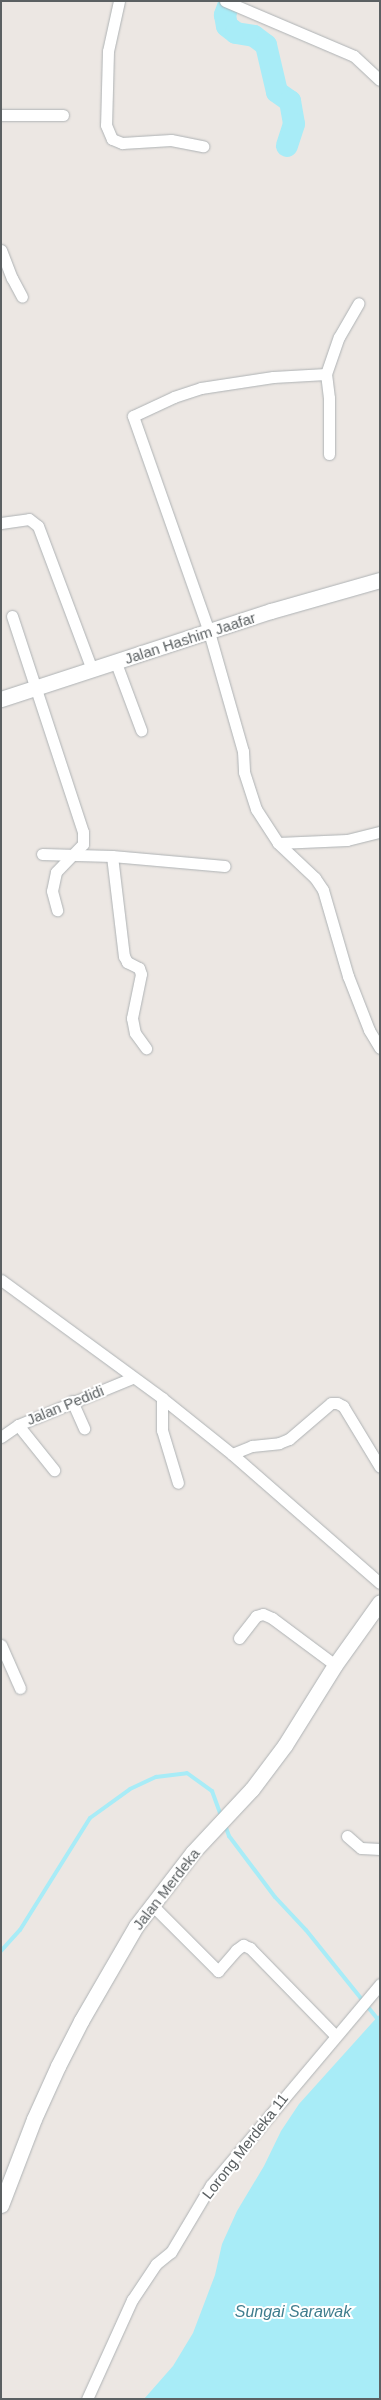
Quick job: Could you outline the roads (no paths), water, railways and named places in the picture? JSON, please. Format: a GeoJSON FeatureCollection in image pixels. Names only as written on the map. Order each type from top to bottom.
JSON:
{"type":"FeatureCollection","features":[{"type":"Feature","properties":{"kind":"street"},"geometry":{"type":"LineString","coordinates":[[119,1],[108,52],[106,125],[112,138],[122,143],[171,140],[202,146]]}},
{"type":"Feature","properties":{"kind":"street"},"geometry":{"type":"LineString","coordinates":[[225,1],[354,56],[380,80]]}},
{"type":"Feature","properties":{"kind":"street"},"geometry":{"type":"LineString","coordinates":[[1,114],[63,115]]}},
{"type":"Feature","properties":{"kind":"street"},"geometry":{"type":"LineString","coordinates":[[1,250],[22,297]]}},
{"type":"Feature","properties":{"kind":"street"},"geometry":{"type":"LineString","coordinates":[[329,454],[329,398],[326,374],[339,337],[359,303]]}},
{"type":"Feature","properties":{"kind":"street"},"geometry":{"type":"LineString","coordinates":[[326,374],[273,377],[202,388],[174,397],[133,416],[209,632],[243,751],[244,772],[256,809],[278,843],[315,878],[323,890],[348,976],[368,1030],[380,1048]]}},
{"type":"Feature","properties":{"kind":"street"},"geometry":{"type":"LineString","coordinates":[[1,522],[29,519],[38,526],[92,670]]}},
{"type":"Feature","properties":{"kind":"street","name":"Jalan Hashim Jaafar"},"geometry":{"type":"LineString","coordinates":[[1,699],[280,609],[379,583]]}},
{"type":"Feature","properties":{"kind":"street"},"geometry":{"type":"LineString","coordinates":[[12,616],[83,832],[83,844],[56,872],[52,891],[57,910]]}},
{"type":"Feature","properties":{"kind":"street"},"geometry":{"type":"LineString","coordinates":[[116,663],[140,730]]}},
{"type":"Feature","properties":{"kind":"street"},"geometry":{"type":"LineString","coordinates":[[278,843],[348,840],[380,832]]}},
{"type":"Feature","properties":{"kind":"street"},"geometry":{"type":"LineString","coordinates":[[42,854],[112,856],[225,866]]}},
{"type":"Feature","properties":{"kind":"street"},"geometry":{"type":"LineString","coordinates":[[112,856],[124,956],[127,962],[140,968],[141,974],[132,1018],[135,1032],[146,1048]]}},
{"type":"Feature","properties":{"kind":"street"},"geometry":{"type":"LineString","coordinates":[[1,1280],[132,1378],[162,1398],[232,1454],[380,1584]]}},
{"type":"Feature","properties":{"kind":"street","name":"Jalan Pedidi"},"geometry":{"type":"LineString","coordinates":[[1,1437],[18,1425],[72,1401],[132,1378]]}},
{"type":"Feature","properties":{"kind":"street"},"geometry":{"type":"LineString","coordinates":[[162,1398],[162,1430],[178,1483]]}},
{"type":"Feature","properties":{"kind":"street"},"geometry":{"type":"LineString","coordinates":[[72,1401],[84,1428]]}},
{"type":"Feature","properties":{"kind":"street"},"geometry":{"type":"LineString","coordinates":[[232,1454],[252,1446],[278,1443],[289,1439],[331,1404],[338,1403],[343,1406],[380,1466]]}},
{"type":"Feature","properties":{"kind":"street"},"geometry":{"type":"LineString","coordinates":[[18,1425],[54,1470]]}},
{"type":"Feature","properties":{"kind":"street","name":"Jalan Merdeka"},"geometry":{"type":"LineString","coordinates":[[1,2205],[34,2119],[58,2066],[81,2020],[136,1926],[151,1904],[193,1852],[252,1788],[285,1745],[336,1665],[380,1602]]}},
{"type":"Feature","properties":{"kind":"street"},"geometry":{"type":"LineString","coordinates":[[240,1638],[256,1616],[263,1614],[272,1618],[336,1665]]}},
{"type":"Feature","properties":{"kind":"street"},"geometry":{"type":"LineString","coordinates":[[1,1646],[20,1688]]}},
{"type":"Feature","properties":{"kind":"street"},"geometry":{"type":"LineString","coordinates":[[347,1836],[361,1848],[380,1849]]}},
{"type":"Feature","properties":{"kind":"street"},"geometry":{"type":"LineString","coordinates":[[151,1904],[218,1971],[236,1950],[243,1945],[250,1948],[339,2031]]}},
{"type":"Feature","properties":{"kind":"street","name":"Lorong Merdeka 11"},"geometry":{"type":"LineString","coordinates":[[87,2399],[132,2300],[156,2264],[171,2252],[211,2185],[380,1984]]}},
{"type":"Feature","properties":{"kind":"water","name":"Sungai Sarawak"},"geometry":{"type":"Polygon","coordinates":[[[380,2014],[380,2399],[144,2399],[173,2366],[193,2333],[215,2275],[222,2244],[237,2211],[264,2166],[281,2131],[299,2104],[380,2014]]]}},
{"type":"Feature","properties":{"kind":"waterway"},"geometry":{"type":"LineString","coordinates":[[230,1],[225,15],[227,26],[236,33],[254,36],[266,45],[277,92],[290,101],[294,124],[287,146]]}},
{"type":"Feature","properties":{"kind":"waterway"},"geometry":{"type":"LineString","coordinates":[[1,1951],[20,1930],[90,1818],[130,1789],[156,1777],[187,1773],[212,1791],[221,1816]]}},
{"type":"Feature","properties":{"kind":"waterway"},"geometry":{"type":"LineString","coordinates":[[225,1825],[229,1836],[275,1897],[306,1930],[380,2022]]}}]}
